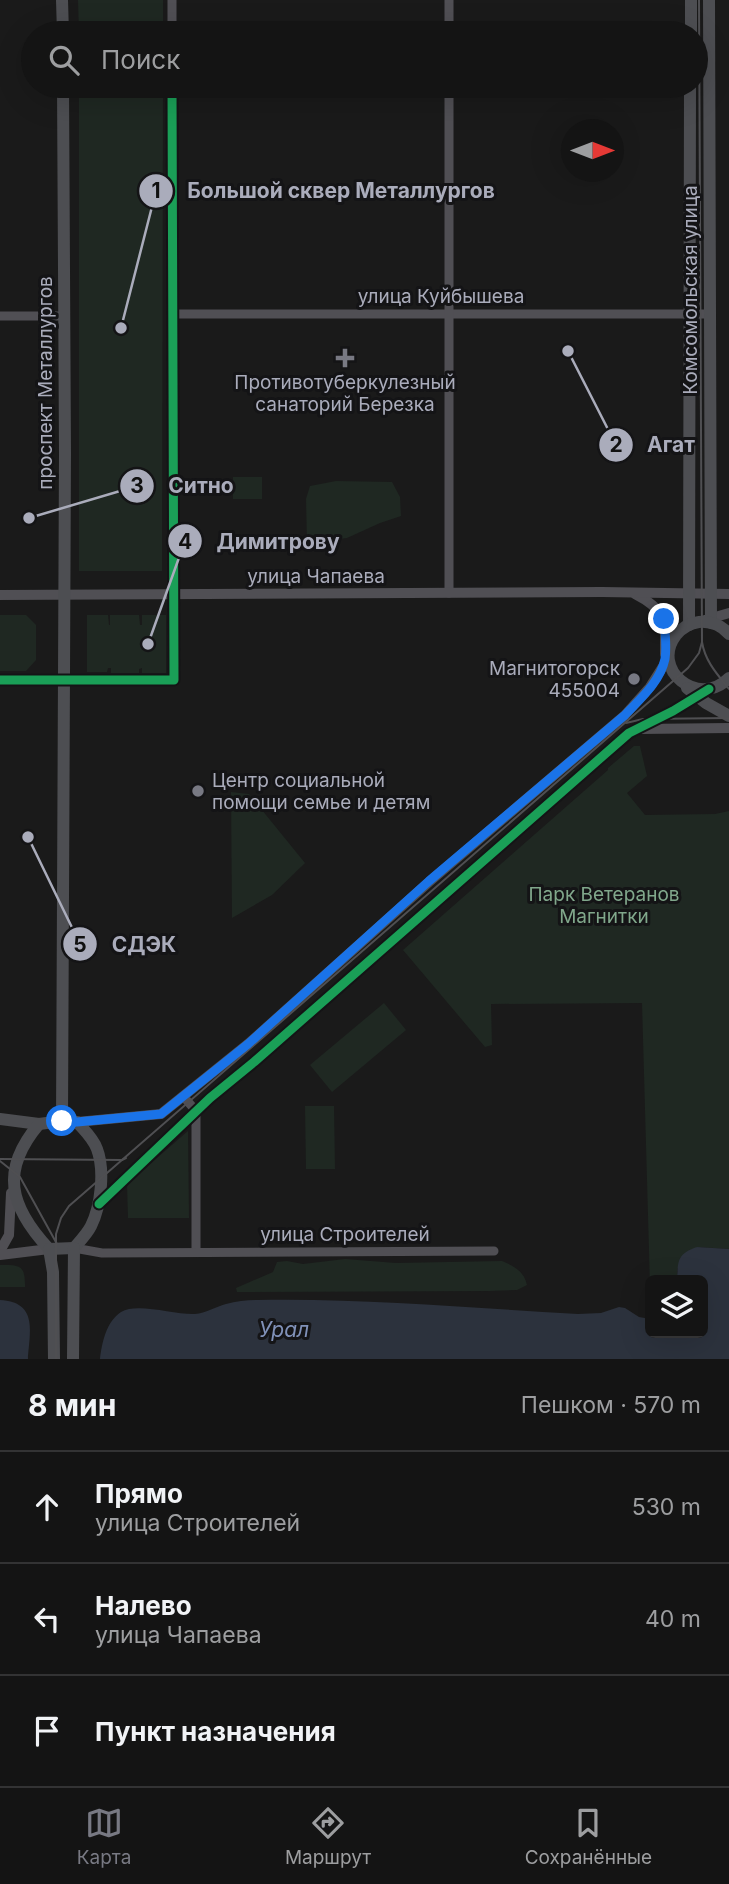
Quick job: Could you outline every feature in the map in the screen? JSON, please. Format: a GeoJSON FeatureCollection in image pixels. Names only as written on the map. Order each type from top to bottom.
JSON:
{"type":"FeatureCollection","features":[{"type":"Feature","properties":{"kind":"main road"},"geometry":{"type":"LineString","coordinates":[[62,0],[63,21]]}},
{"type":"Feature","properties":{"kind":"main road"},"geometry":{"type":"LineString","coordinates":[[691,0],[691,21]]}},
{"type":"Feature","properties":{"kind":"main road","name":"Комсомольская улица"},"geometry":{"type":"LineString","coordinates":[[709,0],[711,621]]}},
{"type":"Feature","properties":{"kind":"main road","name":"проспект Металлургов"},"geometry":{"type":"LineString","coordinates":[[62,1121],[65,316],[63,98]]}},
{"type":"Feature","properties":{"kind":"main road","name":"Комсомольская улица"},"geometry":{"type":"LineString","coordinates":[[690,98],[689,593],[692,624]]}},
{"type":"Feature","properties":{"kind":"main road"},"geometry":{"type":"LineString","coordinates":[[729,634],[711,621],[692,624],[678,633],[670,651],[673,671],[682,682],[697,697],[729,716]]}},
{"type":"Feature","properties":{"kind":"main road"},"geometry":{"type":"LineString","coordinates":[[682,682],[696,689],[709,689],[729,678]]}},
{"type":"Feature","properties":{"kind":"main road"},"geometry":{"type":"LineString","coordinates":[[0,1119],[38,1124],[77,1122],[89,1135],[97,1150],[101,1176],[99,1204],[90,1227],[74,1248],[72,1359]]}},
{"type":"Feature","properties":{"kind":"main road"},"geometry":{"type":"LineString","coordinates":[[11,1193],[14,1156],[38,1124]]}},
{"type":"Feature","properties":{"kind":"main road"},"geometry":{"type":"LineString","coordinates":[[0,1182],[11,1193],[28,1227],[49,1249],[53,1272],[54,1359]]}},
{"type":"Feature","properties":{"kind":"main road"},"geometry":{"type":"LineString","coordinates":[[49,1249],[74,1248]]}},
{"type":"Feature","properties":{"kind":"street"},"geometry":{"type":"LineString","coordinates":[[172,0],[172,21]]}},
{"type":"Feature","properties":{"kind":"street"},"geometry":{"type":"LineString","coordinates":[[449,0],[449,21]]}},
{"type":"Feature","properties":{"kind":"street"},"geometry":{"type":"LineString","coordinates":[[0,680],[174,680],[172,98]]}},
{"type":"Feature","properties":{"kind":"street"},"geometry":{"type":"LineString","coordinates":[[449,98],[449,593]]}},
{"type":"Feature","properties":{"kind":"street","name":"улица Куйбышева"},"geometry":{"type":"LineString","coordinates":[[172,314],[710,314]]}},
{"type":"Feature","properties":{"kind":"street"},"geometry":{"type":"LineString","coordinates":[[0,316],[65,316]]}},
{"type":"Feature","properties":{"kind":"street"},"geometry":{"type":"LineString","coordinates":[[77,1122],[161,1114],[248,1044],[429,881],[625,715],[650,687],[670,651],[664,619],[648,601],[632,593]]}},
{"type":"Feature","properties":{"kind":"street","name":"улица Чапаева"},"geometry":{"type":"LineString","coordinates":[[0,595],[729,594]]}},
{"type":"Feature","properties":{"kind":"street"},"geometry":{"type":"LineString","coordinates":[[711,621],[729,613]]}},
{"type":"Feature","properties":{"kind":"street"},"geometry":{"type":"LineString","coordinates":[[661,671],[665,657],[664,619]]}},
{"type":"Feature","properties":{"kind":"street"},"geometry":{"type":"LineString","coordinates":[[99,1204],[196,1111],[634,729],[709,689]]}},
{"type":"Feature","properties":{"kind":"street"},"geometry":{"type":"LineString","coordinates":[[634,729],[729,728]]}},
{"type":"Feature","properties":{"kind":"street"},"geometry":{"type":"LineString","coordinates":[[183,1096],[196,1111],[196,1251]]}},
{"type":"Feature","properties":{"kind":"street"},"geometry":{"type":"LineString","coordinates":[[0,1253],[9,1235],[11,1193]]}},
{"type":"Feature","properties":{"kind":"street","name":"улица Строителей"},"geometry":{"type":"LineString","coordinates":[[74,1248],[102,1253],[494,1251]]}},
{"type":"Feature","properties":{"kind":"street"},"geometry":{"type":"LineString","coordinates":[[0,1253],[49,1249]]}},
{"type":"Feature","properties":{"kind":"green space"},"geometry":{"type":"Polygon","coordinates":[[[78,0],[163,0],[163,21],[79,21],[78,0]]]}},
{"type":"Feature","properties":{"kind":"green space"},"geometry":{"type":"Polygon","coordinates":[[[79,98],[163,98],[162,571],[79,571],[79,98]]]}},
{"type":"Feature","properties":{"kind":"green space"},"geometry":{"type":"Polygon","coordinates":[[[233,477],[262,477],[262,499],[233,499],[233,477]]]}},
{"type":"Feature","properties":{"kind":"green space"},"geometry":{"type":"Polygon","coordinates":[[[336,481],[392,482],[400,497],[401,516],[347,538],[307,543],[306,499],[310,486],[336,481]]]}},
{"type":"Feature","properties":{"kind":"green space"},"geometry":{"type":"Polygon","coordinates":[[[0,615],[26,615],[36,625],[36,660],[26,671],[0,671],[0,615]]]}},
{"type":"Feature","properties":{"kind":"green space"},"geometry":{"type":"Polygon","coordinates":[[[87,615],[108,615],[110,625],[110,615],[139,615],[142,625],[142,615],[166,615],[166,673],[142,673],[142,668],[139,673],[111,673],[111,668],[108,668],[107,672],[87,672],[87,615]]]}},
{"type":"Feature","properties":{"kind":"green space","name":"Парк Ветеранов Магнитки"},"geometry":{"type":"Polygon","coordinates":[[[634,746],[640,746],[647,776],[627,793],[645,815],[715,814],[729,811],[729,1249],[697,1247],[677,1269],[677,1275],[650,1275],[642,1003],[491,1004],[492,1045],[485,1047],[403,950],[634,746]]]}},
{"type":"Feature","properties":{"kind":"green space"},"geometry":{"type":"Polygon","coordinates":[[[231,792],[249,794],[305,863],[272,895],[232,918],[231,792]]]}},
{"type":"Feature","properties":{"kind":"green space"},"geometry":{"type":"Polygon","coordinates":[[[384,1003],[406,1030],[332,1092],[310,1065],[384,1003]]]}},
{"type":"Feature","properties":{"kind":"green space"},"geometry":{"type":"Polygon","coordinates":[[[305,1106],[334,1106],[335,1169],[306,1169],[305,1106]]]}},
{"type":"Feature","properties":{"kind":"green space"},"geometry":{"type":"Polygon","coordinates":[[[188,1131],[189,1218],[128,1218],[127,1184],[188,1131]]]}},
{"type":"Feature","properties":{"kind":"green space"},"geometry":{"type":"Polygon","coordinates":[[[345,1259],[396,1263],[502,1261],[518,1270],[527,1285],[517,1290],[489,1291],[237,1292],[236,1288],[273,1272],[277,1262],[303,1264],[345,1259]]]}},
{"type":"Feature","properties":{"kind":"green space"},"geometry":{"type":"Polygon","coordinates":[[[0,1265],[13,1265],[23,1270],[25,1287],[0,1287],[0,1265]]]}},
{"type":"Feature","properties":{"kind":"water","name":"Урал"},"geometry":{"type":"Polygon","coordinates":[[[697,1247],[729,1249],[729,1359],[100,1359],[108,1327],[116,1316],[128,1309],[195,1314],[249,1300],[377,1302],[578,1314],[601,1313],[619,1307],[645,1318],[645,1338],[708,1338],[708,1275],[677,1275],[680,1259],[686,1252],[697,1247]]]}},
{"type":"Feature","properties":{"kind":"water"},"geometry":{"type":"Polygon","coordinates":[[[0,1300],[21,1306],[26,1312],[30,1329],[28,1359],[0,1359],[0,1300]]]}},
{"type":"Feature","properties":{"kind":"tram line"},"geometry":{"type":"LineString","coordinates":[[699,0],[699,21]]}},
{"type":"Feature","properties":{"kind":"tram line"},"geometry":{"type":"LineString","coordinates":[[699,98],[702,642],[709,661],[729,689]]}},
{"type":"Feature","properties":{"kind":"tram line"},"geometry":{"type":"LineString","coordinates":[[56,1359],[56,1234],[61,1218],[69,1206],[688,668],[699,653],[702,642]]}},
{"type":"Feature","properties":{"kind":"tram line"},"geometry":{"type":"LineString","coordinates":[[626,723],[643,719],[729,718]]}},
{"type":"Feature","properties":{"kind":"tram line"},"geometry":{"type":"LineString","coordinates":[[0,1159],[126,1158]]}},
{"type":"Feature","properties":{"kind":"tram line"},"geometry":{"type":"LineString","coordinates":[[0,1161],[20,1177],[57,1244]]}},
{"type":"Feature","properties":{"kind":"cycle path"},"geometry":{"type":"LineString","coordinates":[[0,680],[174,680],[172,98]]}},
{"type":"Feature","properties":{"kind":"cycle path"},"geometry":{"type":"LineString","coordinates":[[99,1204],[210,1098],[629,733],[709,689]]}},
{"type":"Feature","properties":{"kind":"place","name":"Большой сквер Металлургов"},"geometry":{"type":"Point","coordinates":[121,328]}},
{"type":"Feature","properties":{"kind":"place","name":"Агат"},"geometry":{"type":"Point","coordinates":[568,351]}},
{"type":"Feature","properties":{"kind":"place","name":"Противотуберкулезный санаторий Березка"},"geometry":{"type":"Point","coordinates":[345,358]}},
{"type":"Feature","properties":{"kind":"place","name":"Ситно"},"geometry":{"type":"Point","coordinates":[29,518]}},
{"type":"Feature","properties":{"kind":"place","name":"Димитрову"},"geometry":{"type":"Point","coordinates":[148,644]}},
{"type":"Feature","properties":{"kind":"place","name":"Магнитогорск 455004"},"geometry":{"type":"Point","coordinates":[634,679]}},
{"type":"Feature","properties":{"kind":"place","name":"Центр социальной помощи семье и детям"},"geometry":{"type":"Point","coordinates":[198,791]}},
{"type":"Feature","properties":{"kind":"place","name":"СДЭК"},"geometry":{"type":"Point","coordinates":[28,837]}},
{"type":"Feature","properties":{"kind":"route"},"geometry":{"type":"LineString","coordinates":[[62,1121],[161,1114],[248,1044],[429,881],[625,715],[661,671],[665,657],[664,619]]}}]}
